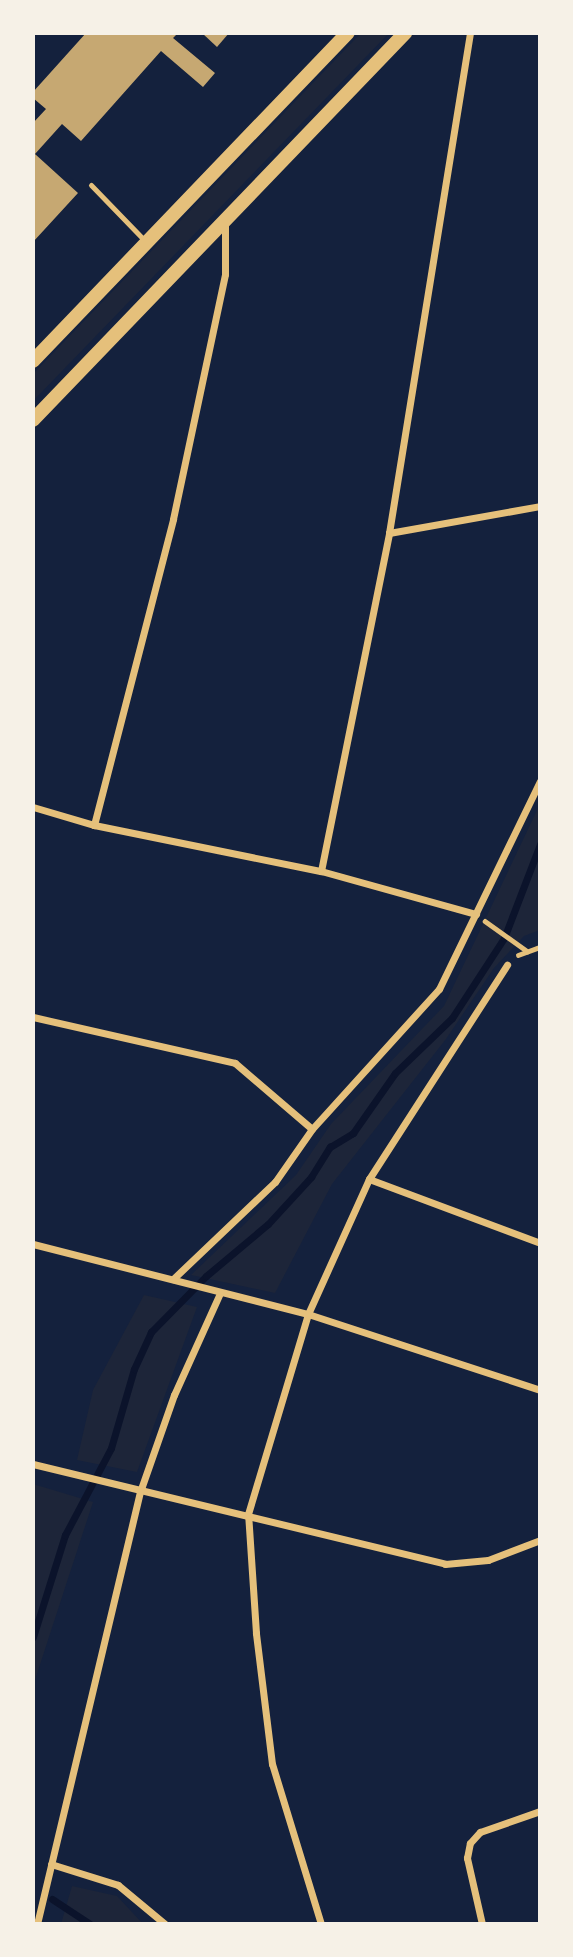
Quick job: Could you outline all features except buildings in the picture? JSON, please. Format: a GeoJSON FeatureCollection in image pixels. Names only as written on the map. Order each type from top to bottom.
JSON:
{"type":"FeatureCollection","features":[{"type":"Feature","properties":{"kind":"main road"},"geometry":{"type":"LineString","coordinates":[[33,361],[348,33]]}},
{"type":"Feature","properties":{"kind":"main road"},"geometry":{"type":"LineString","coordinates":[[33,419],[405,33]]}},
{"type":"Feature","properties":{"kind":"street"},"geometry":{"type":"LineString","coordinates":[[321,871],[389,533],[470,33]]}},
{"type":"Feature","properties":{"kind":"street"},"geometry":{"type":"LineString","coordinates":[[94,825],[173,519],[201,391],[225,274],[225,220]]}},
{"type":"Feature","properties":{"kind":"street"},"geometry":{"type":"LineString","coordinates":[[389,533],[540,506]]}},
{"type":"Feature","properties":{"kind":"street"},"geometry":{"type":"LineString","coordinates":[[176,1280],[275,1182],[312,1129],[439,989],[540,781]]}},
{"type":"Feature","properties":{"kind":"street"},"geometry":{"type":"LineString","coordinates":[[33,807],[94,825],[321,871],[476,914]]}},
{"type":"Feature","properties":{"kind":"street"},"geometry":{"type":"LineString","coordinates":[[321,1924],[272,1764],[256,1633],[248,1514],[308,1314],[369,1179],[507,965]]}},
{"type":"Feature","properties":{"kind":"street"},"geometry":{"type":"LineString","coordinates":[[33,1017],[235,1063],[312,1129]]}},
{"type":"Feature","properties":{"kind":"street"},"geometry":{"type":"LineString","coordinates":[[369,1179],[540,1243]]}},
{"type":"Feature","properties":{"kind":"street"},"geometry":{"type":"LineString","coordinates":[[33,1244],[308,1314],[540,1390]]}},
{"type":"Feature","properties":{"kind":"street"},"geometry":{"type":"LineString","coordinates":[[37,1924],[141,1489],[174,1395],[216,1292]]}},
{"type":"Feature","properties":{"kind":"street"},"geometry":{"type":"LineString","coordinates":[[33,1464],[248,1514],[445,1564],[488,1560],[540,1541]]}},
{"type":"Feature","properties":{"kind":"street"},"geometry":{"type":"LineString","coordinates":[[482,1924],[467,1858],[470,1843],[480,1832],[540,1811]]}},
{"type":"Feature","properties":{"kind":"street"},"geometry":{"type":"LineString","coordinates":[[51,1864],[118,1885],[165,1924]]}},
{"type":"Feature","properties":{"kind":"lane"},"geometry":{"type":"LineString","coordinates":[[91,186],[147,243]]}},
{"type":"Feature","properties":{"kind":"path"},"geometry":{"type":"LineString","coordinates":[[492,925],[527,951]]}},
{"type":"Feature","properties":{"kind":"path"},"geometry":{"type":"LineString","coordinates":[[507,965],[527,951],[540,947]]}},
{"type":"Feature","properties":{"kind":"shaded area"},"geometry":{"type":"Polygon","coordinates":[[[361,33],[389,33],[33,401],[33,374],[361,33]]]}},
{"type":"Feature","properties":{"kind":"shaded area"},"geometry":{"type":"Polygon","coordinates":[[[540,804],[540,930],[524,936],[494,968],[446,1039],[332,1184],[275,1293],[191,1275],[296,1175],[331,1124],[444,1006],[540,804]]]}},
{"type":"Feature","properties":{"kind":"shaded area"},"geometry":{"type":"Polygon","coordinates":[[[144,1295],[197,1307],[137,1472],[77,1460],[93,1390],[144,1295]]]}},
{"type":"Feature","properties":{"kind":"shaded area"},"geometry":{"type":"Polygon","coordinates":[[[33,1484],[93,1502],[33,1686],[33,1484]]]}},
{"type":"Feature","properties":{"kind":"shaded area"},"geometry":{"type":"Polygon","coordinates":[[[72,1886],[117,1896],[143,1924],[61,1924],[72,1886]]]}},
{"type":"Feature","properties":{"kind":"waterway"},"geometry":{"type":"LineString","coordinates":[[33,1637],[65,1535],[111,1448],[134,1369],[151,1332],[206,1276],[268,1224],[311,1177],[330,1147],[353,1133],[395,1073],[452,1018],[504,938],[540,844]]}},
{"type":"Feature","properties":{"kind":"waterway"},"geometry":{"type":"LineString","coordinates":[[52,1899],[90,1924]]}}]}
